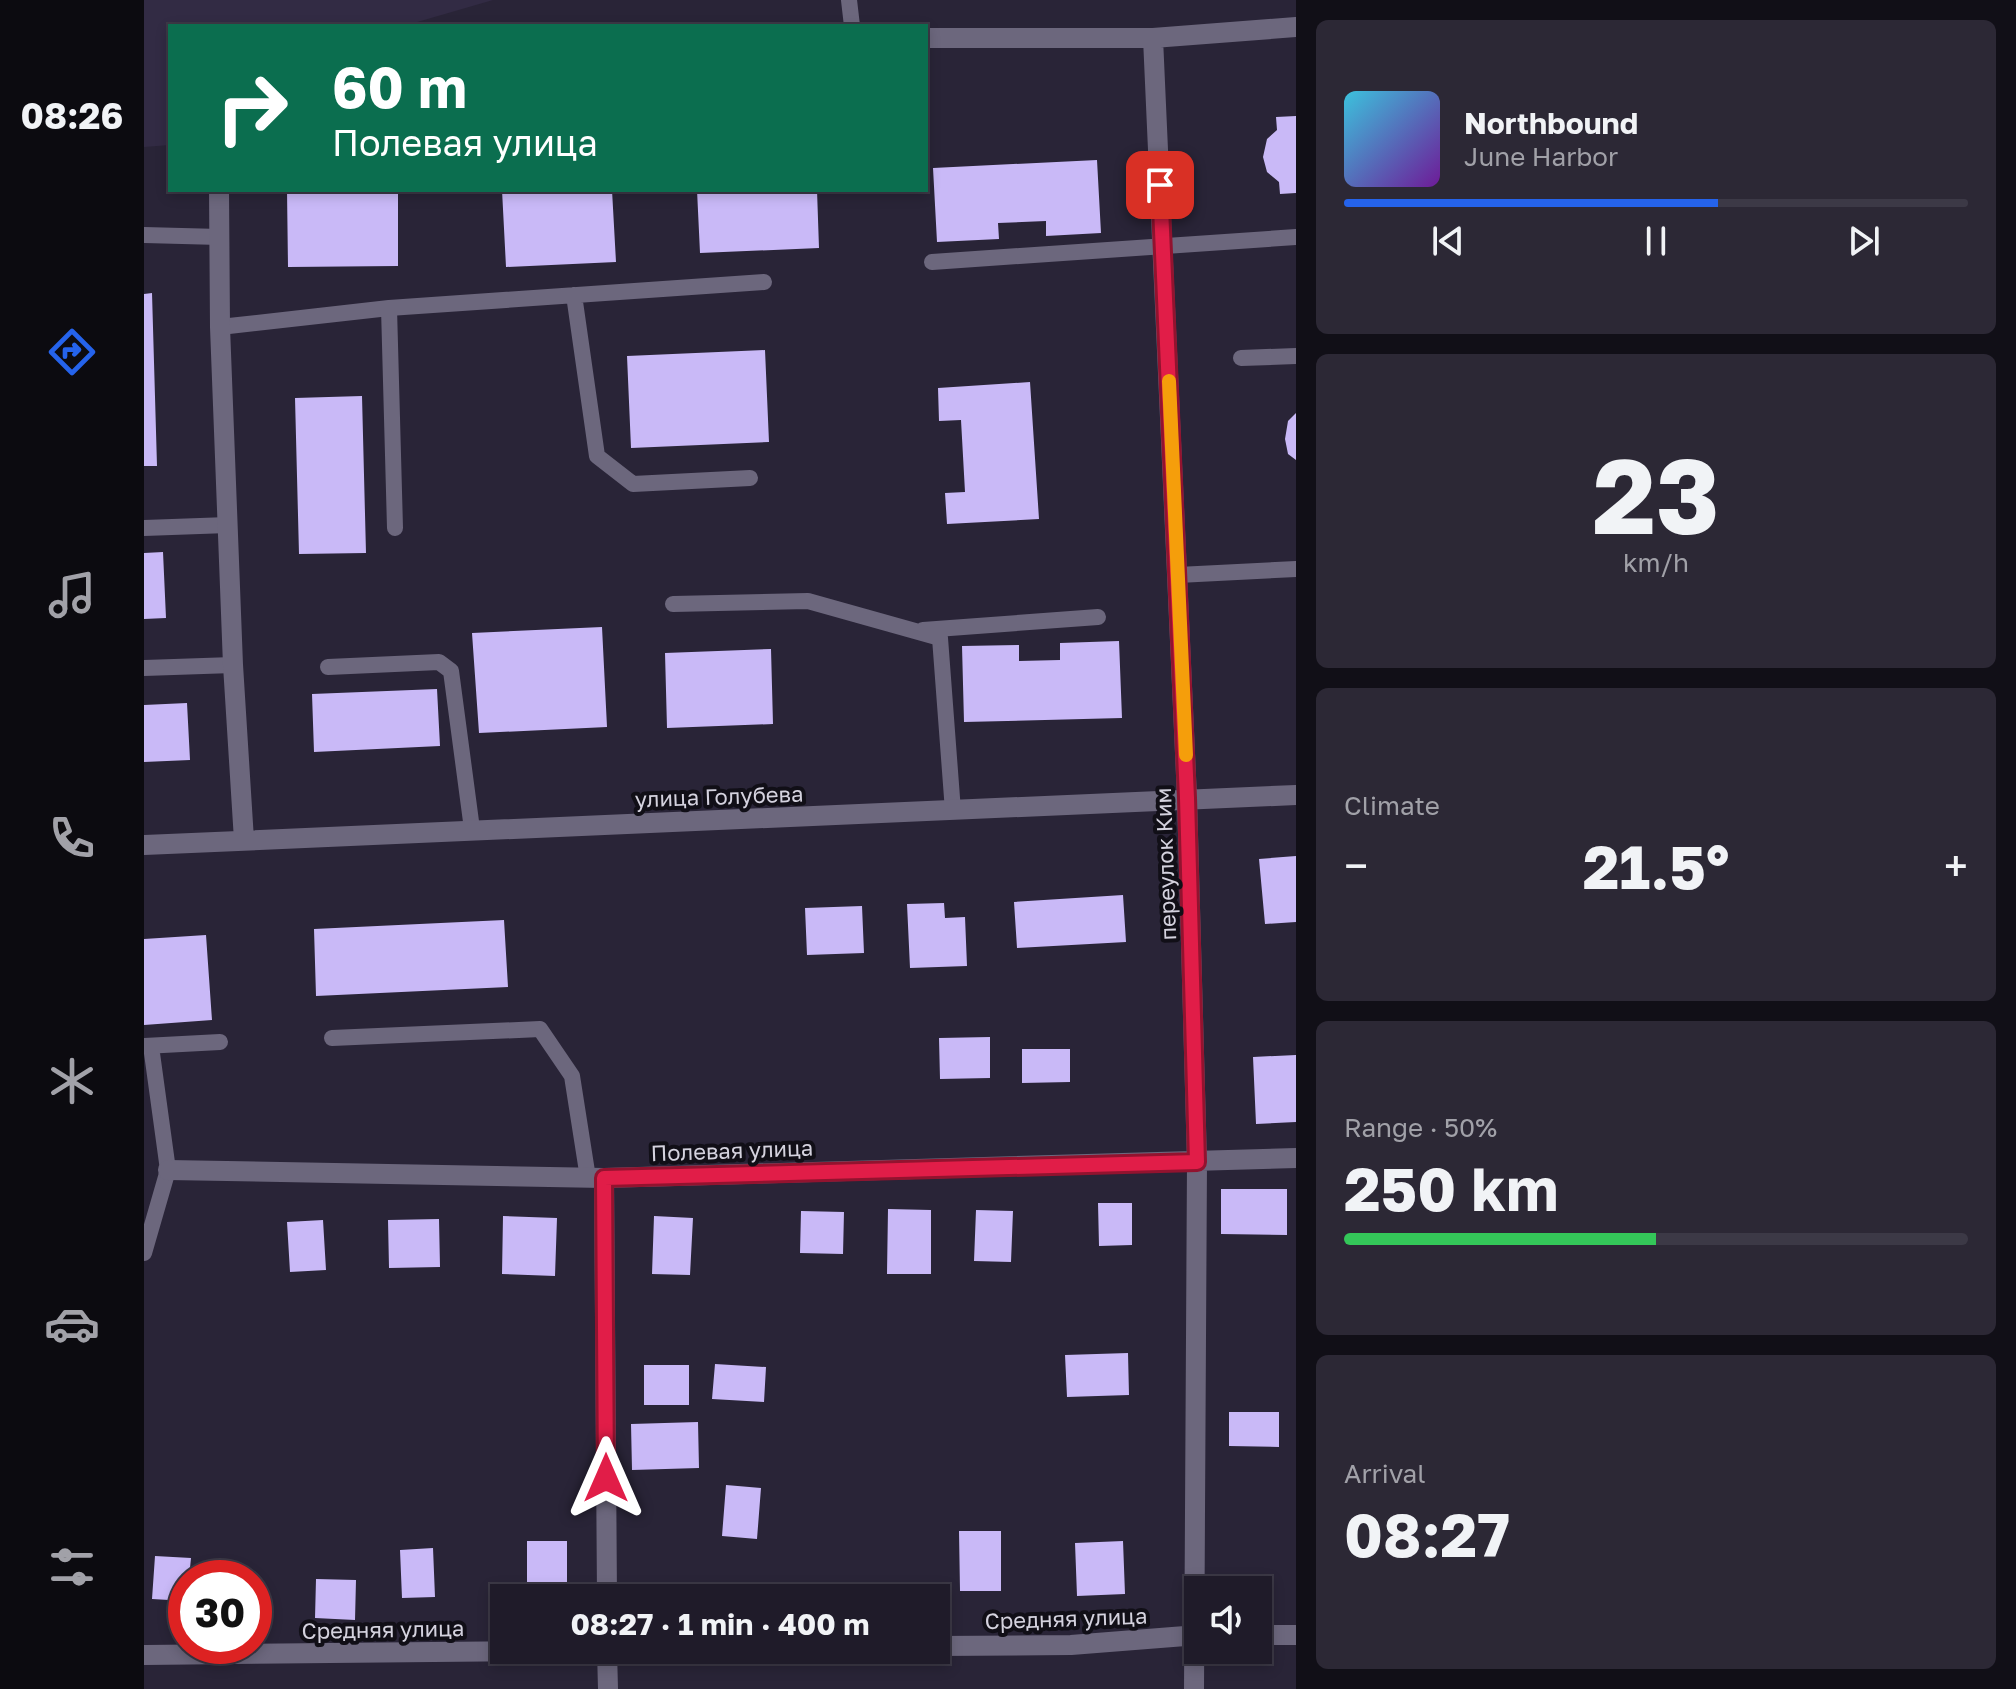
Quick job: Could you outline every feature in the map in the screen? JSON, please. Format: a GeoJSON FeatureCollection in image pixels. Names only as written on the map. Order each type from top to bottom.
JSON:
{"type":"FeatureCollection","features":[{"type":"Feature","properties":{"kind":"street"},"geometry":{"type":"LineString","coordinates":[[928,38],[1153,38],[1296,27]]}},
{"type":"Feature","properties":{"kind":"street","name":"переулок Ким"},"geometry":{"type":"LineString","coordinates":[[1153,38],[1187,798],[1197,1162],[1196,1576]]}},
{"type":"Feature","properties":{"kind":"street"},"geometry":{"type":"LineString","coordinates":[[219,192],[220,327],[233,665],[244,840]]}},
{"type":"Feature","properties":{"kind":"street","name":"улица Голубева"},"geometry":{"type":"LineString","coordinates":[[144,845],[1296,795]]}},
{"type":"Feature","properties":{"kind":"street","name":"Полевая улица"},"geometry":{"type":"LineString","coordinates":[[168,1170],[596,1178],[1296,1158]]}},
{"type":"Feature","properties":{"kind":"street"},"geometry":{"type":"LineString","coordinates":[[596,1178],[607,1584]]}},
{"type":"Feature","properties":{"kind":"street"},"geometry":{"type":"LineString","coordinates":[[1272,1635],[1296,1635]]}},
{"type":"Feature","properties":{"kind":"street","name":"Средняя улица"},"geometry":{"type":"LineString","coordinates":[[950,1646],[1071,1645],[1184,1636]]}},
{"type":"Feature","properties":{"kind":"street","name":"Средняя улица"},"geometry":{"type":"LineString","coordinates":[[145,1655],[490,1651]]}},
{"type":"Feature","properties":{"kind":"street"},"geometry":{"type":"LineString","coordinates":[[607,1664],[608,1689]]}},
{"type":"Feature","properties":{"kind":"street","name":"переулок Ким"},"geometry":{"type":"LineString","coordinates":[[1194,1689],[1195,1664]]}},
{"type":"Feature","properties":{"kind":"lane"},"geometry":{"type":"LineString","coordinates":[[849,0],[852,24]]}},
{"type":"Feature","properties":{"kind":"lane"},"geometry":{"type":"LineString","coordinates":[[144,235],[220,237]]}},
{"type":"Feature","properties":{"kind":"lane"},"geometry":{"type":"LineString","coordinates":[[932,262],[1296,237]]}},
{"type":"Feature","properties":{"kind":"lane"},"geometry":{"type":"LineString","coordinates":[[220,327],[389,308],[764,282]]}},
{"type":"Feature","properties":{"kind":"lane"},"geometry":{"type":"LineString","coordinates":[[574,295],[597,456],[633,484],[750,478]]}},
{"type":"Feature","properties":{"kind":"lane"},"geometry":{"type":"LineString","coordinates":[[389,308],[395,528]]}},
{"type":"Feature","properties":{"kind":"lane"},"geometry":{"type":"LineString","coordinates":[[1241,358],[1296,356]]}},
{"type":"Feature","properties":{"kind":"lane"},"geometry":{"type":"LineString","coordinates":[[144,528],[228,525]]}},
{"type":"Feature","properties":{"kind":"lane"},"geometry":{"type":"LineString","coordinates":[[1178,575],[1296,569]]}},
{"type":"Feature","properties":{"kind":"lane"},"geometry":{"type":"LineString","coordinates":[[673,604],[808,601],[940,638],[953,811]]}},
{"type":"Feature","properties":{"kind":"lane"},"geometry":{"type":"LineString","coordinates":[[913,630],[1098,617]]}},
{"type":"Feature","properties":{"kind":"lane"},"geometry":{"type":"LineString","coordinates":[[328,667],[439,662],[451,671],[472,829]]}},
{"type":"Feature","properties":{"kind":"lane"},"geometry":{"type":"LineString","coordinates":[[144,668],[233,665]]}},
{"type":"Feature","properties":{"kind":"lane"},"geometry":{"type":"LineString","coordinates":[[332,1038],[540,1029],[572,1076],[596,1178]]}},
{"type":"Feature","properties":{"kind":"lane"},"geometry":{"type":"LineString","coordinates":[[144,1253],[168,1170],[147,1046],[220,1042]]}},
{"type":"Feature","properties":{"kind":"shaded area"},"geometry":{"type":"Polygon","coordinates":[[[144,0],[493,0],[410,24],[168,24],[168,145],[144,147],[144,0]]]}},
{"type":"Feature","properties":{"kind":"building"},"geometry":{"type":"Polygon","coordinates":[[[1296,116],[1296,193],[1280,194],[1279,182],[1267,172],[1263,157],[1267,139],[1277,130],[1276,117],[1296,116]]]}},
{"type":"Feature","properties":{"kind":"building"},"geometry":{"type":"Polygon","coordinates":[[[1097,160],[1101,233],[1046,236],[1046,221],[998,223],[999,239],[937,242],[933,168],[1097,160]]]}},
{"type":"Feature","properties":{"kind":"building"},"geometry":{"type":"Polygon","coordinates":[[[287,192],[398,192],[398,266],[288,267],[287,192]]]}},
{"type":"Feature","properties":{"kind":"building"},"geometry":{"type":"Polygon","coordinates":[[[502,192],[612,192],[616,262],[506,267],[502,192]]]}},
{"type":"Feature","properties":{"kind":"building"},"geometry":{"type":"Polygon","coordinates":[[[697,192],[817,192],[819,248],[700,253],[697,192]]]}},
{"type":"Feature","properties":{"kind":"building"},"geometry":{"type":"Polygon","coordinates":[[[152,293],[157,466],[144,466],[144,294],[152,293]]]}},
{"type":"Feature","properties":{"kind":"building"},"geometry":{"type":"Polygon","coordinates":[[[765,350],[769,442],[631,448],[627,356],[765,350]]]}},
{"type":"Feature","properties":{"kind":"building"},"geometry":{"type":"Polygon","coordinates":[[[1030,382],[1039,519],[947,524],[945,493],[965,492],[961,420],[939,421],[938,388],[1030,382]]]}},
{"type":"Feature","properties":{"kind":"building"},"geometry":{"type":"Polygon","coordinates":[[[362,396],[366,553],[299,554],[295,398],[362,396]]]}},
{"type":"Feature","properties":{"kind":"building"},"geometry":{"type":"Polygon","coordinates":[[[1296,413],[1296,460],[1288,454],[1285,439],[1288,421],[1296,413]]]}},
{"type":"Feature","properties":{"kind":"building"},"geometry":{"type":"Polygon","coordinates":[[[163,552],[166,618],[144,619],[144,553],[163,552]]]}},
{"type":"Feature","properties":{"kind":"building"},"geometry":{"type":"Polygon","coordinates":[[[602,627],[607,727],[479,733],[472,633],[602,627]]]}},
{"type":"Feature","properties":{"kind":"building"},"geometry":{"type":"Polygon","coordinates":[[[1119,641],[1122,718],[964,722],[962,646],[1019,645],[1019,661],[1060,660],[1060,643],[1119,641]]]}},
{"type":"Feature","properties":{"kind":"building"},"geometry":{"type":"Polygon","coordinates":[[[771,649],[773,724],[667,728],[665,653],[771,649]]]}},
{"type":"Feature","properties":{"kind":"building"},"geometry":{"type":"Polygon","coordinates":[[[437,689],[440,746],[314,752],[312,694],[437,689]]]}},
{"type":"Feature","properties":{"kind":"building"},"geometry":{"type":"Polygon","coordinates":[[[187,703],[190,760],[144,762],[144,705],[187,703]]]}},
{"type":"Feature","properties":{"kind":"building"},"geometry":{"type":"Polygon","coordinates":[[[1296,856],[1296,922],[1265,924],[1259,859],[1296,856]]]}},
{"type":"Feature","properties":{"kind":"building"},"geometry":{"type":"Polygon","coordinates":[[[1123,895],[1126,942],[1017,948],[1014,902],[1123,895]]]}},
{"type":"Feature","properties":{"kind":"building"},"geometry":{"type":"Polygon","coordinates":[[[944,903],[945,918],[965,917],[967,966],[910,968],[907,904],[944,903]]]}},
{"type":"Feature","properties":{"kind":"building"},"geometry":{"type":"Polygon","coordinates":[[[862,906],[864,953],[807,955],[805,908],[862,906]]]}},
{"type":"Feature","properties":{"kind":"building"},"geometry":{"type":"Polygon","coordinates":[[[504,920],[508,987],[316,996],[314,929],[504,920]]]}},
{"type":"Feature","properties":{"kind":"building"},"geometry":{"type":"Polygon","coordinates":[[[206,935],[212,1020],[144,1025],[144,939],[206,935]]]}},
{"type":"Feature","properties":{"kind":"building"},"geometry":{"type":"Polygon","coordinates":[[[990,1037],[990,1078],[940,1079],[939,1038],[990,1037]]]}},
{"type":"Feature","properties":{"kind":"building"},"geometry":{"type":"Polygon","coordinates":[[[1022,1049],[1070,1049],[1070,1082],[1022,1083],[1022,1049]]]}},
{"type":"Feature","properties":{"kind":"building"},"geometry":{"type":"Polygon","coordinates":[[[1296,1055],[1296,1122],[1256,1124],[1253,1057],[1296,1055]]]}},
{"type":"Feature","properties":{"kind":"building"},"geometry":{"type":"Polygon","coordinates":[[[1221,1189],[1287,1189],[1287,1235],[1221,1234],[1221,1189]]]}},
{"type":"Feature","properties":{"kind":"building"},"geometry":{"type":"Polygon","coordinates":[[[1098,1203],[1132,1203],[1132,1245],[1099,1246],[1098,1203]]]}},
{"type":"Feature","properties":{"kind":"building"},"geometry":{"type":"Polygon","coordinates":[[[888,1209],[931,1210],[931,1274],[887,1274],[888,1209]]]}},
{"type":"Feature","properties":{"kind":"building"},"geometry":{"type":"Polygon","coordinates":[[[976,1210],[1013,1211],[1011,1262],[974,1261],[976,1210]]]}},
{"type":"Feature","properties":{"kind":"building"},"geometry":{"type":"Polygon","coordinates":[[[801,1211],[844,1212],[843,1254],[800,1253],[801,1211]]]}},
{"type":"Feature","properties":{"kind":"building"},"geometry":{"type":"Polygon","coordinates":[[[503,1216],[557,1218],[555,1276],[502,1274],[503,1216]]]}},
{"type":"Feature","properties":{"kind":"building"},"geometry":{"type":"Polygon","coordinates":[[[654,1216],[693,1218],[690,1275],[652,1274],[654,1216]]]}},
{"type":"Feature","properties":{"kind":"building"},"geometry":{"type":"Polygon","coordinates":[[[439,1219],[440,1267],[389,1268],[388,1220],[439,1219]]]}},
{"type":"Feature","properties":{"kind":"building"},"geometry":{"type":"Polygon","coordinates":[[[323,1220],[326,1270],[290,1272],[287,1222],[323,1220]]]}},
{"type":"Feature","properties":{"kind":"building"},"geometry":{"type":"Polygon","coordinates":[[[1128,1353],[1129,1395],[1067,1397],[1065,1355],[1128,1353]]]}},
{"type":"Feature","properties":{"kind":"building"},"geometry":{"type":"Polygon","coordinates":[[[715,1364],[766,1367],[764,1402],[712,1399],[715,1364]]]}},
{"type":"Feature","properties":{"kind":"building"},"geometry":{"type":"Polygon","coordinates":[[[644,1365],[689,1365],[689,1405],[644,1405],[644,1365]]]}},
{"type":"Feature","properties":{"kind":"building"},"geometry":{"type":"Polygon","coordinates":[[[1229,1412],[1279,1412],[1279,1447],[1229,1446],[1229,1412]]]}},
{"type":"Feature","properties":{"kind":"building"},"geometry":{"type":"Polygon","coordinates":[[[698,1422],[699,1468],[632,1470],[631,1424],[698,1422]]]}},
{"type":"Feature","properties":{"kind":"building"},"geometry":{"type":"Polygon","coordinates":[[[726,1485],[761,1488],[757,1539],[722,1536],[726,1485]]]}},
{"type":"Feature","properties":{"kind":"building"},"geometry":{"type":"Polygon","coordinates":[[[959,1531],[1001,1531],[1001,1591],[960,1591],[959,1531]]]}},
{"type":"Feature","properties":{"kind":"building"},"geometry":{"type":"Polygon","coordinates":[[[527,1541],[567,1541],[567,1584],[527,1584],[527,1541]]]}},
{"type":"Feature","properties":{"kind":"building"},"geometry":{"type":"Polygon","coordinates":[[[1123,1541],[1125,1594],[1077,1596],[1075,1543],[1123,1541]]]}},
{"type":"Feature","properties":{"kind":"building"},"geometry":{"type":"Polygon","coordinates":[[[433,1548],[435,1597],[402,1598],[400,1550],[433,1548]]]}},
{"type":"Feature","properties":{"kind":"building"},"geometry":{"type":"Polygon","coordinates":[[[155,1556],[191,1558],[168,1560],[168,1600],[152,1599],[155,1556]]]}},
{"type":"Feature","properties":{"kind":"building"},"geometry":{"type":"Polygon","coordinates":[[[316,1579],[356,1580],[355,1620],[315,1618],[316,1579]]]}},
{"type":"Feature","properties":{"kind":"slow traffic"},"geometry":{"type":"LineString","coordinates":[[1169,381],[1186,755]]}},
{"type":"Feature","properties":{"kind":"route"},"geometry":{"type":"LineString","coordinates":[[606,1478],[604,1178],[1197,1162],[1187,798],[1160,185]]}}]}
